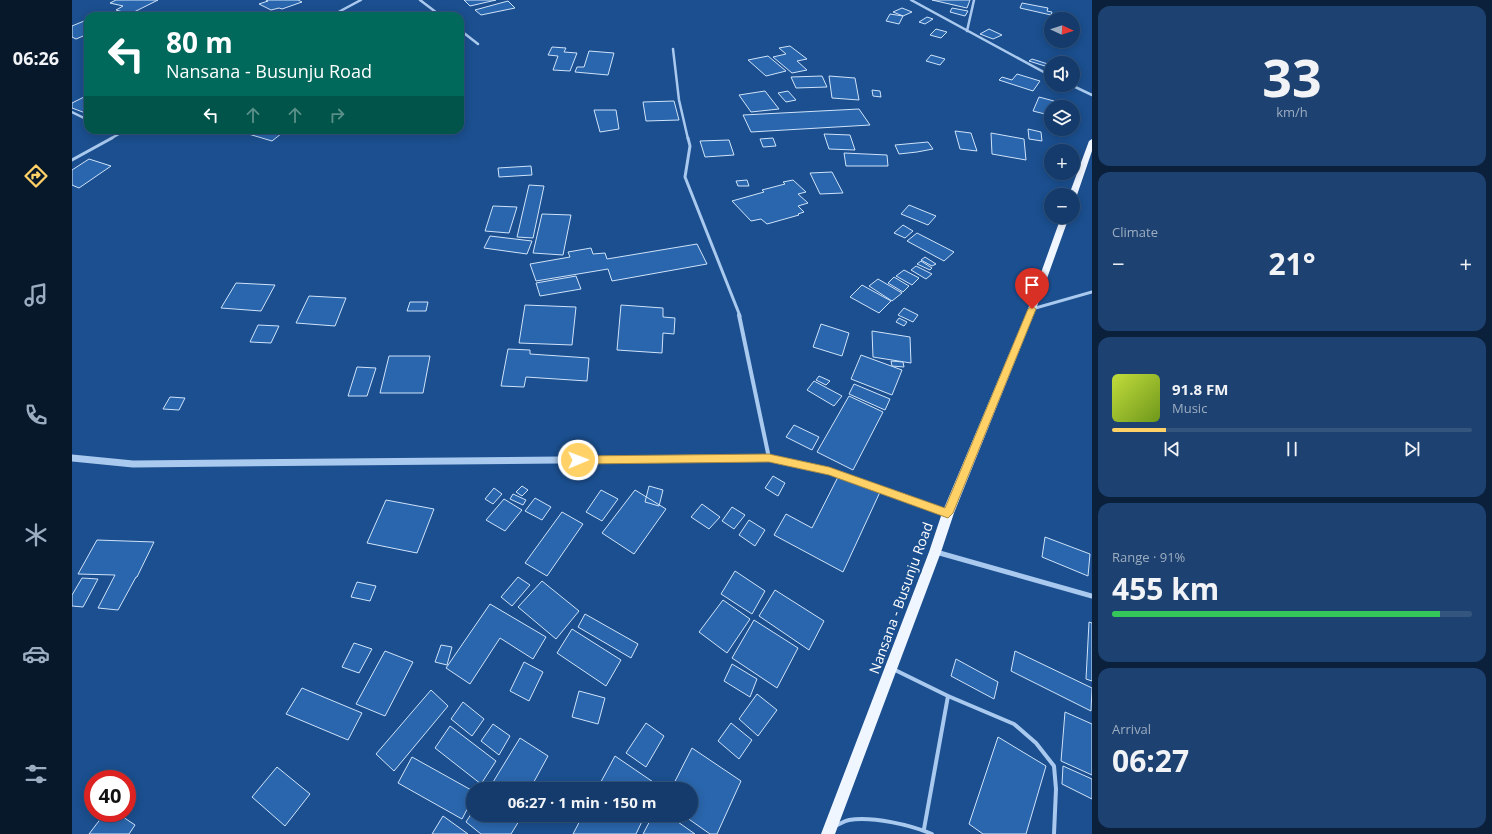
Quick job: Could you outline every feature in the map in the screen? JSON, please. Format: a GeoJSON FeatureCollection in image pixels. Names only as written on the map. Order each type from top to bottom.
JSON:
{"type":"FeatureCollection","features":[{"type":"Feature","properties":{"kind":"main road"},"geometry":{"type":"LineString","coordinates":[[1075,188],[1092,141]]}},
{"type":"Feature","properties":{"kind":"main road","name":"Nansana - Busunju Road"},"geometry":{"type":"LineString","coordinates":[[830,831],[892,668],[948,513],[1032,309],[1062,224]]}},
{"type":"Feature","properties":{"kind":"street"},"geometry":{"type":"LineString","coordinates":[[338,12],[361,0]]}},
{"type":"Feature","properties":{"kind":"street"},"geometry":{"type":"LineString","coordinates":[[420,0],[436,12]]}},
{"type":"Feature","properties":{"kind":"street"},"geometry":{"type":"LineString","coordinates":[[911,0],[1044,72]]}},
{"type":"Feature","properties":{"kind":"street"},"geometry":{"type":"LineString","coordinates":[[968,31],[974,0]]}},
{"type":"Feature","properties":{"kind":"street"},"geometry":{"type":"LineString","coordinates":[[464,33],[478,44]]}},
{"type":"Feature","properties":{"kind":"street"},"geometry":{"type":"LineString","coordinates":[[673,49],[679,100],[690,146],[685,177],[739,313],[769,458]]}},
{"type":"Feature","properties":{"kind":"street"},"geometry":{"type":"LineString","coordinates":[[1080,89],[1092,95]]}},
{"type":"Feature","properties":{"kind":"street"},"geometry":{"type":"LineString","coordinates":[[72,112],[84,118]]}},
{"type":"Feature","properties":{"kind":"street"},"geometry":{"type":"LineString","coordinates":[[72,160],[117,135]]}},
{"type":"Feature","properties":{"kind":"street"},"geometry":{"type":"LineString","coordinates":[[1032,309],[1092,292]]}},
{"type":"Feature","properties":{"kind":"street"},"geometry":{"type":"LineString","coordinates":[[72,458],[134,464],[769,458],[842,475],[948,513]]}},
{"type":"Feature","properties":{"kind":"street"},"geometry":{"type":"LineString","coordinates":[[935,552],[1092,596]]}},
{"type":"Feature","properties":{"kind":"lane"},"geometry":{"type":"LineString","coordinates":[[892,668],[948,696],[1014,724],[1036,743],[1054,766],[1056,789],[1054,834]]}},
{"type":"Feature","properties":{"kind":"lane"},"geometry":{"type":"LineString","coordinates":[[924,829],[948,696]]}},
{"type":"Feature","properties":{"kind":"lane"},"geometry":{"type":"LineString","coordinates":[[830,831],[850,820],[873,821],[924,829],[932,834]]}},
{"type":"Feature","properties":{"kind":"building"},"geometry":{"type":"Polygon","coordinates":[[[116,0],[158,0],[134,12],[123,12],[116,10],[123,6],[110,3],[116,0]]]}},
{"type":"Feature","properties":{"kind":"building"},"geometry":{"type":"Polygon","coordinates":[[[266,0],[298,0],[302,2],[282,9],[279,8],[271,10],[259,4],[268,1],[266,0]]]}},
{"type":"Feature","properties":{"kind":"building"},"geometry":{"type":"Polygon","coordinates":[[[464,0],[496,0],[470,6],[464,0]]]}},
{"type":"Feature","properties":{"kind":"building"},"geometry":{"type":"Polygon","coordinates":[[[932,0],[970,0],[967,8],[932,0]]]}},
{"type":"Feature","properties":{"kind":"building"},"geometry":{"type":"Polygon","coordinates":[[[508,1],[515,8],[481,15],[475,10],[508,1]]]}},
{"type":"Feature","properties":{"kind":"building"},"geometry":{"type":"Polygon","coordinates":[[[1022,3],[1048,8],[1047,11],[1052,12],[1044,12],[1044,13],[1020,8],[1022,3]]]}},
{"type":"Feature","properties":{"kind":"building"},"geometry":{"type":"Polygon","coordinates":[[[902,8],[912,12],[903,16],[893,12],[902,8]]]}},
{"type":"Feature","properties":{"kind":"building"},"geometry":{"type":"Polygon","coordinates":[[[952,8],[968,11],[965,16],[950,12],[952,8]]]}},
{"type":"Feature","properties":{"kind":"building"},"geometry":{"type":"Polygon","coordinates":[[[890,14],[903,16],[899,24],[886,21],[890,14]]]}},
{"type":"Feature","properties":{"kind":"building"},"geometry":{"type":"Polygon","coordinates":[[[927,17],[933,19],[925,24],[919,22],[927,17]]]}},
{"type":"Feature","properties":{"kind":"building"},"geometry":{"type":"Polygon","coordinates":[[[84,21],[84,36],[76,39],[72,37],[72,26],[84,21]]]}},
{"type":"Feature","properties":{"kind":"building"},"geometry":{"type":"Polygon","coordinates":[[[936,29],[947,32],[941,38],[930,35],[936,29]]]}},
{"type":"Feature","properties":{"kind":"building"},"geometry":{"type":"Polygon","coordinates":[[[989,29],[1002,35],[993,39],[980,34],[989,29]]]}},
{"type":"Feature","properties":{"kind":"building"},"geometry":{"type":"Polygon","coordinates":[[[790,46],[807,59],[797,61],[807,70],[792,73],[773,57],[786,54],[779,48],[790,46]]]}},
{"type":"Feature","properties":{"kind":"building"},"geometry":{"type":"Polygon","coordinates":[[[552,47],[566,48],[564,52],[577,53],[570,71],[553,70],[558,56],[548,55],[552,47]]]}},
{"type":"Feature","properties":{"kind":"building"},"geometry":{"type":"Polygon","coordinates":[[[589,51],[614,53],[608,75],[575,72],[577,67],[584,67],[589,51]]]}},
{"type":"Feature","properties":{"kind":"building"},"geometry":{"type":"Polygon","coordinates":[[[931,55],[945,59],[940,65],[926,61],[931,55]]]}},
{"type":"Feature","properties":{"kind":"building"},"geometry":{"type":"Polygon","coordinates":[[[768,56],[786,71],[766,76],[748,60],[768,56]]]}},
{"type":"Feature","properties":{"kind":"building"},"geometry":{"type":"Polygon","coordinates":[[[1032,59],[1044,63],[1044,66],[1029,61],[1032,59]]]}},
{"type":"Feature","properties":{"kind":"building"},"geometry":{"type":"Polygon","coordinates":[[[1017,74],[1040,81],[1033,91],[999,80],[1002,77],[1012,80],[1017,74]]]}},
{"type":"Feature","properties":{"kind":"building"},"geometry":{"type":"Polygon","coordinates":[[[822,76],[827,87],[796,88],[791,77],[822,76]]]}},
{"type":"Feature","properties":{"kind":"building"},"geometry":{"type":"Polygon","coordinates":[[[829,76],[855,78],[859,100],[832,98],[829,76]]]}},
{"type":"Feature","properties":{"kind":"building"},"geometry":{"type":"Polygon","coordinates":[[[872,90],[880,91],[881,97],[873,96],[872,90]]]}},
{"type":"Feature","properties":{"kind":"building"},"geometry":{"type":"Polygon","coordinates":[[[765,91],[779,109],[751,112],[739,95],[765,91]]]}},
{"type":"Feature","properties":{"kind":"building"},"geometry":{"type":"Polygon","coordinates":[[[788,91],[796,100],[786,102],[778,93],[788,91]]]}},
{"type":"Feature","properties":{"kind":"building"},"geometry":{"type":"Polygon","coordinates":[[[84,97],[84,112],[72,108],[72,103],[84,97]]]}},
{"type":"Feature","properties":{"kind":"building"},"geometry":{"type":"Polygon","coordinates":[[[1039,97],[1050,100],[1044,100],[1044,114],[1033,111],[1039,97]]]}},
{"type":"Feature","properties":{"kind":"building"},"geometry":{"type":"Polygon","coordinates":[[[674,101],[679,120],[646,121],[643,102],[674,101]]]}},
{"type":"Feature","properties":{"kind":"building"},"geometry":{"type":"Polygon","coordinates":[[[859,109],[870,125],[751,132],[743,115],[859,109]]]}},
{"type":"Feature","properties":{"kind":"building"},"geometry":{"type":"Polygon","coordinates":[[[594,110],[616,110],[619,129],[600,132],[594,110]]]}},
{"type":"Feature","properties":{"kind":"building"},"geometry":{"type":"Polygon","coordinates":[[[1028,129],[1041,132],[1042,141],[1029,139],[1028,129]]]}},
{"type":"Feature","properties":{"kind":"building"},"geometry":{"type":"Polygon","coordinates":[[[955,131],[971,133],[977,151],[960,149],[955,131]]]}},
{"type":"Feature","properties":{"kind":"building"},"geometry":{"type":"Polygon","coordinates":[[[991,133],[1024,139],[1026,160],[992,154],[991,133]]]}},
{"type":"Feature","properties":{"kind":"building"},"geometry":{"type":"Polygon","coordinates":[[[248,134],[281,134],[272,141],[248,134]]]}},
{"type":"Feature","properties":{"kind":"building"},"geometry":{"type":"Polygon","coordinates":[[[824,134],[850,135],[855,150],[829,149],[824,134]]]}},
{"type":"Feature","properties":{"kind":"building"},"geometry":{"type":"Polygon","coordinates":[[[773,138],[776,146],[763,147],[760,139],[773,138]]]}},
{"type":"Feature","properties":{"kind":"building"},"geometry":{"type":"Polygon","coordinates":[[[729,140],[734,155],[705,157],[700,141],[729,140]]]}},
{"type":"Feature","properties":{"kind":"building"},"geometry":{"type":"Polygon","coordinates":[[[928,142],[933,149],[899,154],[895,145],[928,142]]]}},
{"type":"Feature","properties":{"kind":"building"},"geometry":{"type":"Polygon","coordinates":[[[844,153],[887,155],[888,166],[846,166],[844,153]]]}},
{"type":"Feature","properties":{"kind":"building"},"geometry":{"type":"Polygon","coordinates":[[[89,159],[111,166],[79,188],[72,185],[72,170],[89,159]]]}},
{"type":"Feature","properties":{"kind":"building"},"geometry":{"type":"Polygon","coordinates":[[[531,166],[532,175],[499,177],[498,168],[531,166]]]}},
{"type":"Feature","properties":{"kind":"building"},"geometry":{"type":"Polygon","coordinates":[[[832,172],[843,193],[820,194],[810,173],[832,172]]]}},
{"type":"Feature","properties":{"kind":"building"},"geometry":{"type":"Polygon","coordinates":[[[747,180],[749,186],[738,186],[736,181],[747,180]]]}},
{"type":"Feature","properties":{"kind":"building"},"geometry":{"type":"Polygon","coordinates":[[[793,180],[806,192],[798,194],[808,203],[798,206],[804,212],[798,214],[799,215],[767,224],[761,219],[751,221],[732,201],[764,192],[762,190],[785,184],[783,182],[793,180]]]}},
{"type":"Feature","properties":{"kind":"building"},"geometry":{"type":"Polygon","coordinates":[[[529,185],[544,186],[533,238],[517,237],[529,185]]]}},
{"type":"Feature","properties":{"kind":"building"},"geometry":{"type":"Polygon","coordinates":[[[909,205],[936,216],[928,225],[901,214],[909,205]]]}},
{"type":"Feature","properties":{"kind":"building"},"geometry":{"type":"Polygon","coordinates":[[[493,206],[517,207],[509,233],[485,231],[493,206]]]}},
{"type":"Feature","properties":{"kind":"building"},"geometry":{"type":"Polygon","coordinates":[[[542,214],[571,215],[563,255],[533,253],[542,214]]]}},
{"type":"Feature","properties":{"kind":"building"},"geometry":{"type":"Polygon","coordinates":[[[903,225],[913,231],[905,238],[894,233],[903,225]]]}},
{"type":"Feature","properties":{"kind":"building"},"geometry":{"type":"Polygon","coordinates":[[[917,233],[954,252],[944,261],[907,241],[917,233]]]}},
{"type":"Feature","properties":{"kind":"building"},"geometry":{"type":"Polygon","coordinates":[[[490,236],[532,241],[527,254],[484,248],[490,236]]]}},
{"type":"Feature","properties":{"kind":"building"},"geometry":{"type":"Polygon","coordinates":[[[697,244],[707,264],[612,281],[608,269],[536,281],[530,264],[570,257],[568,252],[591,248],[593,254],[605,253],[607,259],[697,244]]]}},
{"type":"Feature","properties":{"kind":"building"},"geometry":{"type":"Polygon","coordinates":[[[925,257],[936,264],[932,266],[921,260],[925,257]]]}},
{"type":"Feature","properties":{"kind":"building"},"geometry":{"type":"Polygon","coordinates":[[[921,261],[932,268],[930,270],[917,264],[921,261]]]}},
{"type":"Feature","properties":{"kind":"building"},"geometry":{"type":"Polygon","coordinates":[[[916,266],[932,274],[926,279],[911,270],[916,266]]]}},
{"type":"Feature","properties":{"kind":"building"},"geometry":{"type":"Polygon","coordinates":[[[904,270],[919,278],[912,285],[896,276],[904,270]]]}},
{"type":"Feature","properties":{"kind":"building"},"geometry":{"type":"Polygon","coordinates":[[[576,276],[581,289],[540,296],[536,283],[576,276]]]}},
{"type":"Feature","properties":{"kind":"building"},"geometry":{"type":"Polygon","coordinates":[[[894,277],[909,286],[903,292],[888,283],[894,277]]]}},
{"type":"Feature","properties":{"kind":"building"},"geometry":{"type":"Polygon","coordinates":[[[878,279],[902,293],[892,301],[869,286],[878,279]]]}},
{"type":"Feature","properties":{"kind":"building"},"geometry":{"type":"Polygon","coordinates":[[[236,283],[275,285],[261,311],[221,308],[236,283]]]}},
{"type":"Feature","properties":{"kind":"building"},"geometry":{"type":"Polygon","coordinates":[[[862,285],[891,301],[879,313],[850,297],[862,285]]]}},
{"type":"Feature","properties":{"kind":"building"},"geometry":{"type":"Polygon","coordinates":[[[309,296],[346,298],[335,326],[296,323],[309,296]]]}},
{"type":"Feature","properties":{"kind":"building"},"geometry":{"type":"Polygon","coordinates":[[[410,302],[428,302],[426,311],[407,311],[410,302]]]}},
{"type":"Feature","properties":{"kind":"building"},"geometry":{"type":"Polygon","coordinates":[[[525,305],[576,307],[572,345],[519,343],[525,305]]]}},
{"type":"Feature","properties":{"kind":"building"},"geometry":{"type":"Polygon","coordinates":[[[621,305],[663,308],[663,317],[675,318],[674,334],[663,333],[662,353],[617,350],[621,305]]]}},
{"type":"Feature","properties":{"kind":"building"},"geometry":{"type":"Polygon","coordinates":[[[904,308],[918,315],[913,322],[898,315],[904,308]]]}},
{"type":"Feature","properties":{"kind":"building"},"geometry":{"type":"Polygon","coordinates":[[[899,318],[907,322],[904,326],[896,322],[899,318]]]}},
{"type":"Feature","properties":{"kind":"building"},"geometry":{"type":"Polygon","coordinates":[[[821,324],[849,333],[842,356],[813,347],[821,324]]]}},
{"type":"Feature","properties":{"kind":"building"},"geometry":{"type":"Polygon","coordinates":[[[258,325],[279,326],[271,343],[250,342],[258,325]]]}},
{"type":"Feature","properties":{"kind":"building"},"geometry":{"type":"Polygon","coordinates":[[[872,331],[910,337],[911,363],[873,357],[872,331]]]}},
{"type":"Feature","properties":{"kind":"building"},"geometry":{"type":"Polygon","coordinates":[[[508,349],[530,350],[530,354],[589,358],[587,381],[526,377],[524,387],[501,386],[508,349]]]}},
{"type":"Feature","properties":{"kind":"building"},"geometry":{"type":"Polygon","coordinates":[[[861,355],[902,370],[892,395],[851,379],[861,355]]]}},
{"type":"Feature","properties":{"kind":"building"},"geometry":{"type":"Polygon","coordinates":[[[389,356],[430,356],[423,393],[380,393],[389,356]]]}},
{"type":"Feature","properties":{"kind":"building"},"geometry":{"type":"Polygon","coordinates":[[[891,361],[903,362],[904,367],[892,366],[891,361]]]}},
{"type":"Feature","properties":{"kind":"building"},"geometry":{"type":"Polygon","coordinates":[[[357,367],[376,368],[367,396],[348,396],[357,367]]]}},
{"type":"Feature","properties":{"kind":"building"},"geometry":{"type":"Polygon","coordinates":[[[819,376],[830,381],[826,385],[816,380],[819,376]]]}},
{"type":"Feature","properties":{"kind":"building"},"geometry":{"type":"Polygon","coordinates":[[[814,381],[842,396],[834,406],[807,390],[814,381]]]}},
{"type":"Feature","properties":{"kind":"building"},"geometry":{"type":"Polygon","coordinates":[[[854,384],[890,399],[885,410],[849,394],[854,384]]]}},
{"type":"Feature","properties":{"kind":"building"},"geometry":{"type":"Polygon","coordinates":[[[849,396],[883,412],[853,470],[817,452],[849,396]]]}},
{"type":"Feature","properties":{"kind":"building"},"geometry":{"type":"Polygon","coordinates":[[[170,397],[185,398],[179,410],[163,409],[170,397]]]}},
{"type":"Feature","properties":{"kind":"building"},"geometry":{"type":"Polygon","coordinates":[[[794,425],[819,437],[812,450],[786,437],[794,425]]]}},
{"type":"Feature","properties":{"kind":"building"},"geometry":{"type":"Polygon","coordinates":[[[840,473],[880,492],[843,572],[774,535],[786,514],[812,528],[840,473]]]}},
{"type":"Feature","properties":{"kind":"building"},"geometry":{"type":"Polygon","coordinates":[[[773,476],[785,483],[778,496],[765,488],[773,476]]]}},
{"type":"Feature","properties":{"kind":"building"},"geometry":{"type":"Polygon","coordinates":[[[522,486],[528,490],[522,496],[516,492],[522,486]]]}},
{"type":"Feature","properties":{"kind":"building"},"geometry":{"type":"Polygon","coordinates":[[[649,486],[663,490],[659,506],[645,502],[649,486]]]}},
{"type":"Feature","properties":{"kind":"building"},"geometry":{"type":"Polygon","coordinates":[[[494,488],[502,494],[493,504],[485,499],[494,488]]]}},
{"type":"Feature","properties":{"kind":"building"},"geometry":{"type":"Polygon","coordinates":[[[601,490],[618,499],[602,521],[586,512],[601,490]]]}},
{"type":"Feature","properties":{"kind":"building"},"geometry":{"type":"Polygon","coordinates":[[[635,490],[666,509],[634,554],[602,533],[635,490]]]}},
{"type":"Feature","properties":{"kind":"building"},"geometry":{"type":"Polygon","coordinates":[[[513,494],[526,500],[523,505],[510,499],[513,494]]]}},
{"type":"Feature","properties":{"kind":"building"},"geometry":{"type":"Polygon","coordinates":[[[535,498],[551,507],[542,520],[525,511],[535,498]]]}},
{"type":"Feature","properties":{"kind":"building"},"geometry":{"type":"Polygon","coordinates":[[[504,499],[522,510],[505,531],[486,520],[504,499]]]}},
{"type":"Feature","properties":{"kind":"building"},"geometry":{"type":"Polygon","coordinates":[[[386,500],[434,509],[417,553],[367,543],[386,500]]]}},
{"type":"Feature","properties":{"kind":"building"},"geometry":{"type":"Polygon","coordinates":[[[702,504],[720,517],[709,529],[691,517],[702,504]]]}},
{"type":"Feature","properties":{"kind":"building"},"geometry":{"type":"Polygon","coordinates":[[[732,507],[745,515],[734,529],[722,521],[732,507]]]}},
{"type":"Feature","properties":{"kind":"building"},"geometry":{"type":"Polygon","coordinates":[[[562,512],[583,524],[547,576],[525,563],[562,512]]]}},
{"type":"Feature","properties":{"kind":"building"},"geometry":{"type":"Polygon","coordinates":[[[749,520],[765,530],[755,546],[739,535],[749,520]]]}},
{"type":"Feature","properties":{"kind":"building"},"geometry":{"type":"Polygon","coordinates":[[[1045,537],[1090,554],[1088,576],[1042,557],[1045,537]]]}},
{"type":"Feature","properties":{"kind":"building"},"geometry":{"type":"Polygon","coordinates":[[[97,540],[154,542],[137,577],[118,610],[98,608],[115,575],[78,574],[97,540]]]}},
{"type":"Feature","properties":{"kind":"building"},"geometry":{"type":"Polygon","coordinates":[[[735,571],[765,591],[752,614],[721,594],[735,571]]]}},
{"type":"Feature","properties":{"kind":"building"},"geometry":{"type":"Polygon","coordinates":[[[518,577],[530,585],[512,606],[501,597],[518,577]]]}},
{"type":"Feature","properties":{"kind":"building"},"geometry":{"type":"Polygon","coordinates":[[[82,578],[98,579],[83,607],[72,606],[72,595],[82,578]]]}},
{"type":"Feature","properties":{"kind":"building"},"geometry":{"type":"Polygon","coordinates":[[[542,581],[579,611],[556,639],[518,607],[542,581]]]}},
{"type":"Feature","properties":{"kind":"building"},"geometry":{"type":"Polygon","coordinates":[[[357,582],[376,586],[370,601],[351,597],[357,582]]]}},
{"type":"Feature","properties":{"kind":"building"},"geometry":{"type":"Polygon","coordinates":[[[775,590],[824,621],[809,650],[759,616],[775,590]]]}},
{"type":"Feature","properties":{"kind":"building"},"geometry":{"type":"Polygon","coordinates":[[[723,600],[750,619],[727,653],[699,632],[723,600]]]}},
{"type":"Feature","properties":{"kind":"building"},"geometry":{"type":"Polygon","coordinates":[[[490,604],[546,637],[533,659],[500,638],[470,684],[446,668],[490,604]]]}},
{"type":"Feature","properties":{"kind":"building"},"geometry":{"type":"Polygon","coordinates":[[[585,614],[638,644],[631,658],[578,627],[585,614]]]}},
{"type":"Feature","properties":{"kind":"building"},"geometry":{"type":"Polygon","coordinates":[[[754,620],[798,648],[777,688],[732,658],[754,620]]]}},
{"type":"Feature","properties":{"kind":"building"},"geometry":{"type":"Polygon","coordinates":[[[1089,622],[1092,623],[1092,681],[1086,679],[1089,622]]]}},
{"type":"Feature","properties":{"kind":"building"},"geometry":{"type":"Polygon","coordinates":[[[572,629],[621,660],[606,686],[557,653],[572,629]]]}},
{"type":"Feature","properties":{"kind":"building"},"geometry":{"type":"Polygon","coordinates":[[[354,643],[372,649],[359,673],[342,667],[354,643]]]}},
{"type":"Feature","properties":{"kind":"building"},"geometry":{"type":"Polygon","coordinates":[[[441,645],[452,647],[447,665],[435,662],[441,645]]]}},
{"type":"Feature","properties":{"kind":"building"},"geometry":{"type":"Polygon","coordinates":[[[385,651],[413,662],[385,716],[356,704],[385,651]]]}},
{"type":"Feature","properties":{"kind":"building"},"geometry":{"type":"Polygon","coordinates":[[[1015,651],[1092,688],[1091,711],[1011,671],[1015,651]]]}},
{"type":"Feature","properties":{"kind":"building"},"geometry":{"type":"Polygon","coordinates":[[[956,659],[998,682],[994,699],[951,676],[956,659]]]}},
{"type":"Feature","properties":{"kind":"building"},"geometry":{"type":"Polygon","coordinates":[[[524,662],[543,672],[529,701],[510,691],[524,662]]]}},
{"type":"Feature","properties":{"kind":"building"},"geometry":{"type":"Polygon","coordinates":[[[732,664],[757,679],[750,697],[724,681],[732,664]]]}},
{"type":"Feature","properties":{"kind":"building"},"geometry":{"type":"Polygon","coordinates":[[[302,688],[362,713],[348,740],[286,714],[302,688]]]}},
{"type":"Feature","properties":{"kind":"building"},"geometry":{"type":"Polygon","coordinates":[[[431,690],[448,706],[394,771],[376,754],[431,690]]]}},
{"type":"Feature","properties":{"kind":"building"},"geometry":{"type":"Polygon","coordinates":[[[579,691],[605,698],[598,724],[572,717],[579,691]]]}},
{"type":"Feature","properties":{"kind":"building"},"geometry":{"type":"Polygon","coordinates":[[[757,694],[777,710],[758,736],[739,719],[757,694]]]}},
{"type":"Feature","properties":{"kind":"building"},"geometry":{"type":"Polygon","coordinates":[[[463,702],[484,719],[472,736],[451,719],[463,702]]]}},
{"type":"Feature","properties":{"kind":"building"},"geometry":{"type":"Polygon","coordinates":[[[1065,712],[1092,724],[1092,775],[1061,761],[1065,712]]]}},
{"type":"Feature","properties":{"kind":"building"},"geometry":{"type":"Polygon","coordinates":[[[646,723],[664,736],[646,767],[626,753],[646,723]]]}},
{"type":"Feature","properties":{"kind":"building"},"geometry":{"type":"Polygon","coordinates":[[[731,723],[752,740],[739,759],[718,741],[731,723]]]}},
{"type":"Feature","properties":{"kind":"building"},"geometry":{"type":"Polygon","coordinates":[[[493,724],[510,736],[499,755],[481,741],[493,724]]]}},
{"type":"Feature","properties":{"kind":"building"},"geometry":{"type":"Polygon","coordinates":[[[450,726],[496,761],[482,782],[478,782],[435,748],[450,726]]]}},
{"type":"Feature","properties":{"kind":"building"},"geometry":{"type":"Polygon","coordinates":[[[998,737],[1046,766],[1026,834],[983,834],[969,824],[998,737]]]}},
{"type":"Feature","properties":{"kind":"building"},"geometry":{"type":"Polygon","coordinates":[[[520,738],[548,756],[534,782],[493,782],[520,738]]]}},
{"type":"Feature","properties":{"kind":"building"},"geometry":{"type":"Polygon","coordinates":[[[692,748],[741,781],[717,834],[710,834],[693,822],[698,822],[698,782],[675,782],[692,748]]]}},
{"type":"Feature","properties":{"kind":"building"},"geometry":{"type":"Polygon","coordinates":[[[615,756],[653,782],[601,782],[615,756]]]}},
{"type":"Feature","properties":{"kind":"building"},"geometry":{"type":"Polygon","coordinates":[[[412,757],[466,787],[466,811],[462,819],[398,783],[412,757]]]}},
{"type":"Feature","properties":{"kind":"building"},"geometry":{"type":"Polygon","coordinates":[[[1063,766],[1092,779],[1092,799],[1062,784],[1063,766]]]}},
{"type":"Feature","properties":{"kind":"building"},"geometry":{"type":"Polygon","coordinates":[[[277,767],[310,794],[285,826],[252,797],[277,767]]]}},
{"type":"Feature","properties":{"kind":"building"},"geometry":{"type":"Polygon","coordinates":[[[443,816],[468,834],[432,834],[443,816]]]}},
{"type":"Feature","properties":{"kind":"building"},"geometry":{"type":"Polygon","coordinates":[[[98,822],[130,822],[135,825],[129,834],[89,834],[98,822]]]}},
{"type":"Feature","properties":{"kind":"building"},"geometry":{"type":"Polygon","coordinates":[[[466,822],[518,822],[511,834],[481,834],[466,822]]]}},
{"type":"Feature","properties":{"kind":"building"},"geometry":{"type":"Polygon","coordinates":[[[579,822],[642,822],[636,834],[573,834],[579,822]]]}},
{"type":"Feature","properties":{"kind":"building"},"geometry":{"type":"Polygon","coordinates":[[[649,822],[678,822],[695,834],[643,834],[649,822]]]}},
{"type":"Feature","properties":{"kind":"route"},"geometry":{"type":"LineString","coordinates":[[578,460],[769,458],[829,471],[862,481],[948,513],[1032,309]]}}]}
